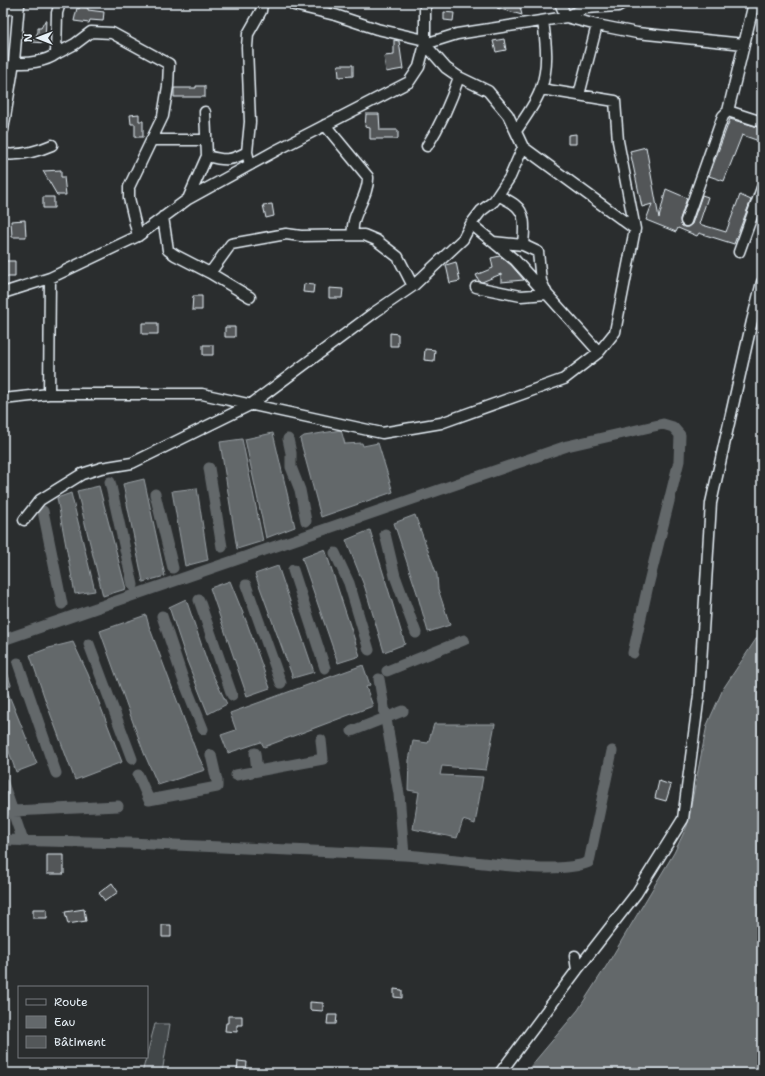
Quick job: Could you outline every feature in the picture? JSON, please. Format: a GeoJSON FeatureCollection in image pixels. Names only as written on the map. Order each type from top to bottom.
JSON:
{"type":"FeatureCollection","features":[{"type":"Feature","properties":{"kind":"street"},"geometry":{"type":"LineString","coordinates":[[56,54],[58,13],[60,3]]}},
{"type":"Feature","properties":{"kind":"street"},"geometry":{"type":"LineString","coordinates":[[250,165],[247,152],[250,122],[247,47],[248,34],[261,11],[262,3]]}},
{"type":"Feature","properties":{"kind":"street"},"geometry":{"type":"LineString","coordinates":[[3,293],[50,278],[138,236],[188,199],[409,82],[419,67],[425,42],[425,3]]}},
{"type":"Feature","properties":{"kind":"street"},"geometry":{"type":"LineString","coordinates":[[560,3],[566,18]]}},
{"type":"Feature","properties":{"kind":"street"},"geometry":{"type":"LineString","coordinates":[[566,18],[575,3]]}},
{"type":"Feature","properties":{"kind":"street"},"geometry":{"type":"LineString","coordinates":[[566,18],[585,8],[618,6],[623,3]]}},
{"type":"Feature","properties":{"kind":"street"},"geometry":{"type":"LineString","coordinates":[[686,221],[722,116],[728,111],[754,3]]}},
{"type":"Feature","properties":{"kind":"street"},"geometry":{"type":"LineString","coordinates":[[3,8],[8,9],[19,5],[14,62],[3,130]]}},
{"type":"Feature","properties":{"kind":"street"},"geometry":{"type":"LineString","coordinates":[[294,5],[335,15],[377,29],[425,42],[457,34],[566,18],[637,33],[744,44]]}},
{"type":"Feature","properties":{"kind":"street"},"geometry":{"type":"LineString","coordinates":[[516,132],[541,89],[546,68],[546,40],[543,21]]}},
{"type":"Feature","properties":{"kind":"street"},"geometry":{"type":"LineString","coordinates":[[579,95],[597,25]]}},
{"type":"Feature","properties":{"kind":"street"},"geometry":{"type":"LineString","coordinates":[[14,62],[20,64],[50,59],[56,54],[75,44],[91,32],[112,33],[169,64],[168,86],[162,116],[129,187],[129,198],[138,236]]}},
{"type":"Feature","properties":{"kind":"street"},"geometry":{"type":"LineString","coordinates":[[425,42],[446,68],[488,92],[508,115],[524,147],[635,229]]}},
{"type":"Feature","properties":{"kind":"street"},"geometry":{"type":"LineString","coordinates":[[427,146],[436,133],[451,101],[459,76]]}},
{"type":"Feature","properties":{"kind":"street"},"geometry":{"type":"LineString","coordinates":[[3,399],[49,394],[202,394],[382,433],[441,423],[564,379],[599,352],[615,332],[635,229],[618,141],[615,101],[541,89]]}},
{"type":"Feature","properties":{"kind":"street"},"geometry":{"type":"LineString","coordinates":[[728,111],[762,122]]}},
{"type":"Feature","properties":{"kind":"street"},"geometry":{"type":"LineString","coordinates":[[188,199],[207,156],[204,112]]}},
{"type":"Feature","properties":{"kind":"street"},"geometry":{"type":"LineString","coordinates":[[325,126],[368,177],[368,186],[352,226],[353,234]]}},
{"type":"Feature","properties":{"kind":"street"},"geometry":{"type":"LineString","coordinates":[[151,140],[206,140]]}},
{"type":"Feature","properties":{"kind":"street"},"geometry":{"type":"LineString","coordinates":[[3,154],[14,156],[34,153],[52,145]]}},
{"type":"Feature","properties":{"kind":"street"},"geometry":{"type":"LineString","coordinates":[[24,520],[40,500],[82,474],[102,468],[132,463],[250,405],[375,312],[414,286],[463,239],[471,224],[481,211],[494,201],[510,177],[524,147]]}},
{"type":"Feature","properties":{"kind":"street"},"geometry":{"type":"LineString","coordinates":[[207,156],[221,160],[234,159],[247,152]]}},
{"type":"Feature","properties":{"kind":"street"},"geometry":{"type":"LineString","coordinates":[[739,252],[762,188]]}},
{"type":"Feature","properties":{"kind":"street"},"geometry":{"type":"LineString","coordinates":[[498,195],[515,204],[520,210],[525,224],[523,244]]}},
{"type":"Feature","properties":{"kind":"street"},"geometry":{"type":"LineString","coordinates":[[163,217],[168,250],[210,272],[250,297]]}},
{"type":"Feature","properties":{"kind":"street"},"geometry":{"type":"LineString","coordinates":[[471,224],[515,260],[599,352]]}},
{"type":"Feature","properties":{"kind":"street"},"geometry":{"type":"LineString","coordinates":[[210,272],[231,244],[286,234],[301,236],[353,234],[364,235],[376,240],[398,257],[414,286]]}},
{"type":"Feature","properties":{"kind":"street"},"geometry":{"type":"LineString","coordinates":[[493,242],[523,244],[538,252],[541,281],[546,294]]}},
{"type":"Feature","properties":{"kind":"street"},"geometry":{"type":"LineString","coordinates":[[49,394],[50,278]]}},
{"type":"Feature","properties":{"kind":"street"},"geometry":{"type":"LineString","coordinates":[[500,1073],[636,894],[683,819],[699,695],[711,503],[762,282]]}},
{"type":"Feature","properties":{"kind":"street"},"geometry":{"type":"LineString","coordinates":[[476,287],[521,296],[546,294]]}},
{"type":"Feature","properties":{"kind":"street"},"geometry":{"type":"LineString","coordinates":[[575,956],[577,970]]}},
{"type":"Feature","properties":{"kind":"shaded area"},"geometry":{"type":"Polygon","coordinates":[[[155,1024],[170,1024],[162,1073],[142,1073],[146,1058],[148,1058],[148,1050],[155,1024]]]}},
{"type":"Feature","properties":{"kind":"water"},"geometry":{"type":"Polygon","coordinates":[[[341,430],[345,444],[362,443],[363,446],[378,443],[393,492],[321,517],[300,439],[304,436],[341,430]]]}},
{"type":"Feature","properties":{"kind":"water"},"geometry":{"type":"Polygon","coordinates":[[[273,433],[295,527],[266,538],[245,439],[273,433]]]}},
{"type":"Feature","properties":{"kind":"water"},"geometry":{"type":"Polygon","coordinates":[[[242,439],[263,541],[237,549],[220,442],[242,439]]]}},
{"type":"Feature","properties":{"kind":"water"},"geometry":{"type":"Polygon","coordinates":[[[144,479],[165,576],[143,582],[123,484],[144,479]]]}},
{"type":"Feature","properties":{"kind":"water"},"geometry":{"type":"Polygon","coordinates":[[[99,486],[126,589],[103,596],[77,491],[99,486]]]}},
{"type":"Feature","properties":{"kind":"water"},"geometry":{"type":"Polygon","coordinates":[[[197,488],[208,560],[185,566],[172,491],[197,488]]]}},
{"type":"Feature","properties":{"kind":"water"},"geometry":{"type":"Polygon","coordinates":[[[71,493],[95,591],[75,594],[57,498],[71,493]]]}},
{"type":"Feature","properties":{"kind":"water"},"geometry":{"type":"Polygon","coordinates":[[[415,515],[437,575],[438,589],[450,625],[428,632],[394,523],[415,515]]]}},
{"type":"Feature","properties":{"kind":"water"},"geometry":{"type":"Polygon","coordinates":[[[370,530],[405,644],[384,652],[365,588],[346,540],[370,530]]]}},
{"type":"Feature","properties":{"kind":"water"},"geometry":{"type":"Polygon","coordinates":[[[325,549],[360,656],[338,663],[302,558],[325,549]]]}},
{"type":"Feature","properties":{"kind":"water"},"geometry":{"type":"Polygon","coordinates":[[[278,566],[314,672],[293,678],[255,574],[278,566]]]}},
{"type":"Feature","properties":{"kind":"water"},"geometry":{"type":"Polygon","coordinates":[[[230,581],[247,623],[270,688],[247,696],[210,588],[230,581]]]}},
{"type":"Feature","properties":{"kind":"water"},"geometry":{"type":"Polygon","coordinates":[[[186,599],[209,667],[227,704],[208,714],[187,661],[169,607],[186,599]]]}},
{"type":"Feature","properties":{"kind":"water"},"geometry":{"type":"Polygon","coordinates":[[[146,615],[196,751],[205,770],[158,785],[144,753],[100,631],[146,615]]]}},
{"type":"Feature","properties":{"kind":"water"},"geometry":{"type":"Polygon","coordinates":[[[762,630],[762,1073],[525,1073],[578,1010],[607,965],[674,853],[687,826],[707,725],[723,689],[762,630]]]}},
{"type":"Feature","properties":{"kind":"water"},"geometry":{"type":"Polygon","coordinates":[[[73,642],[88,674],[122,762],[75,780],[30,655],[49,648],[73,642]]]}},
{"type":"Feature","properties":{"kind":"water"},"geometry":{"type":"Polygon","coordinates":[[[4,662],[11,685],[6,688],[37,764],[16,772],[3,734],[4,662]]]}},
{"type":"Feature","properties":{"kind":"water"},"geometry":{"type":"Polygon","coordinates":[[[363,665],[370,685],[366,687],[373,706],[264,747],[261,742],[228,753],[221,735],[236,730],[230,713],[363,665]]]}},
{"type":"Feature","properties":{"kind":"water"},"geometry":{"type":"Polygon","coordinates":[[[434,724],[495,724],[486,770],[442,766],[440,775],[483,777],[475,824],[463,820],[457,838],[413,829],[419,792],[408,790],[409,760],[413,741],[428,743],[434,724]]]}},
{"type":"Feature","properties":{"kind":"building"},"geometry":{"type":"Polygon","coordinates":[[[519,3],[522,15],[497,8],[519,3]]]}},
{"type":"Feature","properties":{"kind":"building"},"geometry":{"type":"Polygon","coordinates":[[[80,6],[88,8],[88,10],[104,12],[103,21],[90,20],[89,23],[74,21],[77,8],[79,9],[80,6]]]}},
{"type":"Feature","properties":{"kind":"building"},"geometry":{"type":"Polygon","coordinates":[[[444,12],[454,13],[453,21],[444,20],[444,12]]]}},
{"type":"Feature","properties":{"kind":"building"},"geometry":{"type":"Polygon","coordinates":[[[46,19],[45,43],[32,42],[38,32],[38,28],[41,28],[46,19]]]}},
{"type":"Feature","properties":{"kind":"building"},"geometry":{"type":"Polygon","coordinates":[[[504,39],[506,50],[496,52],[493,41],[504,39]]]}},
{"type":"Feature","properties":{"kind":"building"},"geometry":{"type":"Polygon","coordinates":[[[394,40],[399,41],[403,69],[386,72],[384,56],[394,55],[394,40]]]}},
{"type":"Feature","properties":{"kind":"building"},"geometry":{"type":"Polygon","coordinates":[[[338,65],[353,65],[353,76],[339,77],[338,65]]]}},
{"type":"Feature","properties":{"kind":"building"},"geometry":{"type":"Polygon","coordinates":[[[196,86],[205,86],[205,97],[174,97],[174,88],[196,88],[196,86]]]}},
{"type":"Feature","properties":{"kind":"building"},"geometry":{"type":"Polygon","coordinates":[[[139,114],[139,121],[143,121],[143,137],[135,137],[135,124],[131,124],[130,115],[139,114]]]}},
{"type":"Feature","properties":{"kind":"building"},"geometry":{"type":"Polygon","coordinates":[[[366,114],[379,114],[380,130],[398,130],[398,139],[370,139],[370,128],[365,127],[366,114]]]}},
{"type":"Feature","properties":{"kind":"building"},"geometry":{"type":"Polygon","coordinates":[[[730,119],[762,128],[762,142],[742,135],[724,181],[709,176],[730,119]]]}},
{"type":"Feature","properties":{"kind":"building"},"geometry":{"type":"Polygon","coordinates":[[[576,134],[576,144],[568,144],[568,135],[576,134]]]}},
{"type":"Feature","properties":{"kind":"building"},"geometry":{"type":"Polygon","coordinates":[[[646,147],[659,218],[666,189],[687,198],[680,219],[681,225],[684,227],[688,227],[692,224],[702,195],[708,197],[699,224],[726,232],[740,195],[751,200],[734,244],[699,233],[697,236],[678,228],[676,232],[646,220],[652,204],[642,207],[630,151],[646,147]]]}},
{"type":"Feature","properties":{"kind":"building"},"geometry":{"type":"Polygon","coordinates":[[[61,170],[61,177],[64,177],[66,195],[57,195],[43,171],[61,170]]]}},
{"type":"Feature","properties":{"kind":"building"},"geometry":{"type":"Polygon","coordinates":[[[43,197],[54,197],[54,208],[43,208],[43,197]]]}},
{"type":"Feature","properties":{"kind":"building"},"geometry":{"type":"Polygon","coordinates":[[[272,204],[274,216],[266,218],[263,205],[272,204]]]}},
{"type":"Feature","properties":{"kind":"building"},"geometry":{"type":"Polygon","coordinates":[[[25,220],[26,237],[12,237],[11,221],[25,220]]]}},
{"type":"Feature","properties":{"kind":"building"},"geometry":{"type":"Polygon","coordinates":[[[500,256],[511,265],[524,280],[501,282],[501,274],[482,282],[479,281],[476,275],[493,268],[491,258],[500,256]]]}},
{"type":"Feature","properties":{"kind":"building"},"geometry":{"type":"Polygon","coordinates":[[[3,261],[15,261],[15,277],[3,277],[3,261]]]}},
{"type":"Feature","properties":{"kind":"building"},"geometry":{"type":"Polygon","coordinates":[[[456,262],[460,281],[450,283],[446,265],[456,262]]]}},
{"type":"Feature","properties":{"kind":"building"},"geometry":{"type":"Polygon","coordinates":[[[304,284],[314,285],[313,293],[303,292],[304,284]]]}},
{"type":"Feature","properties":{"kind":"building"},"geometry":{"type":"Polygon","coordinates":[[[329,288],[343,289],[342,298],[329,298],[329,288]]]}},
{"type":"Feature","properties":{"kind":"building"},"geometry":{"type":"Polygon","coordinates":[[[193,296],[202,296],[202,310],[192,310],[193,296]]]}},
{"type":"Feature","properties":{"kind":"building"},"geometry":{"type":"Polygon","coordinates":[[[142,323],[158,323],[158,334],[142,334],[142,323]]]}},
{"type":"Feature","properties":{"kind":"building"},"geometry":{"type":"Polygon","coordinates":[[[225,327],[235,327],[235,337],[225,337],[225,327]]]}},
{"type":"Feature","properties":{"kind":"building"},"geometry":{"type":"Polygon","coordinates":[[[390,333],[398,334],[398,346],[390,346],[390,333]]]}},
{"type":"Feature","properties":{"kind":"building"},"geometry":{"type":"Polygon","coordinates":[[[203,345],[213,345],[213,355],[203,355],[203,345]]]}},
{"type":"Feature","properties":{"kind":"building"},"geometry":{"type":"Polygon","coordinates":[[[425,349],[435,350],[434,361],[424,360],[425,349]]]}},
{"type":"Feature","properties":{"kind":"building"},"geometry":{"type":"Polygon","coordinates":[[[659,781],[671,785],[666,801],[655,798],[659,781]]]}},
{"type":"Feature","properties":{"kind":"building"},"geometry":{"type":"Polygon","coordinates":[[[47,855],[64,855],[64,874],[47,874],[47,855]]]}},
{"type":"Feature","properties":{"kind":"building"},"geometry":{"type":"Polygon","coordinates":[[[112,883],[118,892],[105,901],[99,893],[112,883]]]}},
{"type":"Feature","properties":{"kind":"building"},"geometry":{"type":"Polygon","coordinates":[[[33,909],[47,909],[47,918],[33,918],[33,909]]]}},
{"type":"Feature","properties":{"kind":"building"},"geometry":{"type":"Polygon","coordinates":[[[84,909],[86,921],[68,924],[65,912],[84,909]]]}},
{"type":"Feature","properties":{"kind":"building"},"geometry":{"type":"Polygon","coordinates":[[[162,925],[171,925],[171,937],[162,937],[162,925]]]}},
{"type":"Feature","properties":{"kind":"building"},"geometry":{"type":"Polygon","coordinates":[[[394,989],[402,990],[402,998],[394,997],[394,989]]]}},
{"type":"Feature","properties":{"kind":"building"},"geometry":{"type":"Polygon","coordinates":[[[310,1002],[323,1003],[323,1011],[310,1010],[310,1002]]]}},
{"type":"Feature","properties":{"kind":"building"},"geometry":{"type":"Polygon","coordinates":[[[328,1015],[337,1015],[336,1024],[327,1024],[328,1015]]]}},
{"type":"Feature","properties":{"kind":"building"},"geometry":{"type":"Polygon","coordinates":[[[228,1016],[242,1016],[242,1025],[237,1025],[237,1032],[225,1031],[226,1023],[228,1023],[228,1016]]]}},
{"type":"Feature","properties":{"kind":"building"},"geometry":{"type":"Polygon","coordinates":[[[238,1061],[247,1062],[246,1073],[237,1073],[238,1061]]]}},
{"type":"Feature","properties":{"kind":"waterway"},"geometry":{"type":"LineString","coordinates":[[3,640],[567,446],[663,424],[673,427],[680,435],[679,461],[633,653]]}},
{"type":"Feature","properties":{"kind":"waterway"},"geometry":{"type":"LineString","coordinates":[[288,439],[291,453],[291,467],[300,490],[306,521]]}},
{"type":"Feature","properties":{"kind":"waterway"},"geometry":{"type":"LineString","coordinates":[[209,468],[222,547]]}},
{"type":"Feature","properties":{"kind":"waterway"},"geometry":{"type":"LineString","coordinates":[[110,482],[133,585]]}},
{"type":"Feature","properties":{"kind":"waterway"},"geometry":{"type":"LineString","coordinates":[[155,494],[173,568]]}},
{"type":"Feature","properties":{"kind":"waterway"},"geometry":{"type":"LineString","coordinates":[[43,511],[62,604]]}},
{"type":"Feature","properties":{"kind":"waterway"},"geometry":{"type":"LineString","coordinates":[[385,534],[395,576],[416,633]]}},
{"type":"Feature","properties":{"kind":"waterway"},"geometry":{"type":"LineString","coordinates":[[335,553],[349,583],[369,650]]}},
{"type":"Feature","properties":{"kind":"waterway"},"geometry":{"type":"LineString","coordinates":[[293,570],[325,668]]}},
{"type":"Feature","properties":{"kind":"waterway"},"geometry":{"type":"LineString","coordinates":[[246,585],[281,683]]}},
{"type":"Feature","properties":{"kind":"waterway"},"geometry":{"type":"LineString","coordinates":[[199,600],[232,695]]}},
{"type":"Feature","properties":{"kind":"waterway"},"geometry":{"type":"LineString","coordinates":[[162,616],[183,679],[203,729]]}},
{"type":"Feature","properties":{"kind":"waterway"},"geometry":{"type":"LineString","coordinates":[[387,671],[464,640]]}},
{"type":"Feature","properties":{"kind":"waterway"},"geometry":{"type":"LineString","coordinates":[[89,644],[132,759]]}},
{"type":"Feature","properties":{"kind":"waterway"},"geometry":{"type":"LineString","coordinates":[[18,663],[56,773]]}},
{"type":"Feature","properties":{"kind":"waterway"},"geometry":{"type":"LineString","coordinates":[[3,840],[129,843],[404,855],[399,794],[379,679]]}},
{"type":"Feature","properties":{"kind":"waterway"},"geometry":{"type":"LineString","coordinates":[[352,731],[403,711]]}},
{"type":"Feature","properties":{"kind":"waterway"},"geometry":{"type":"LineString","coordinates":[[236,775],[323,759],[321,740]]}},
{"type":"Feature","properties":{"kind":"waterway"},"geometry":{"type":"LineString","coordinates":[[404,855],[537,868],[566,867],[589,862],[612,751]]}},
{"type":"Feature","properties":{"kind":"waterway"},"geometry":{"type":"LineString","coordinates":[[255,753],[257,771]]}},
{"type":"Feature","properties":{"kind":"waterway"},"geometry":{"type":"LineString","coordinates":[[138,775],[149,800],[217,787],[211,755]]}},
{"type":"Feature","properties":{"kind":"waterway"},"geometry":{"type":"LineString","coordinates":[[3,783],[23,841]]}},
{"type":"Feature","properties":{"kind":"waterway"},"geometry":{"type":"LineString","coordinates":[[13,811],[118,806]]}}]}
